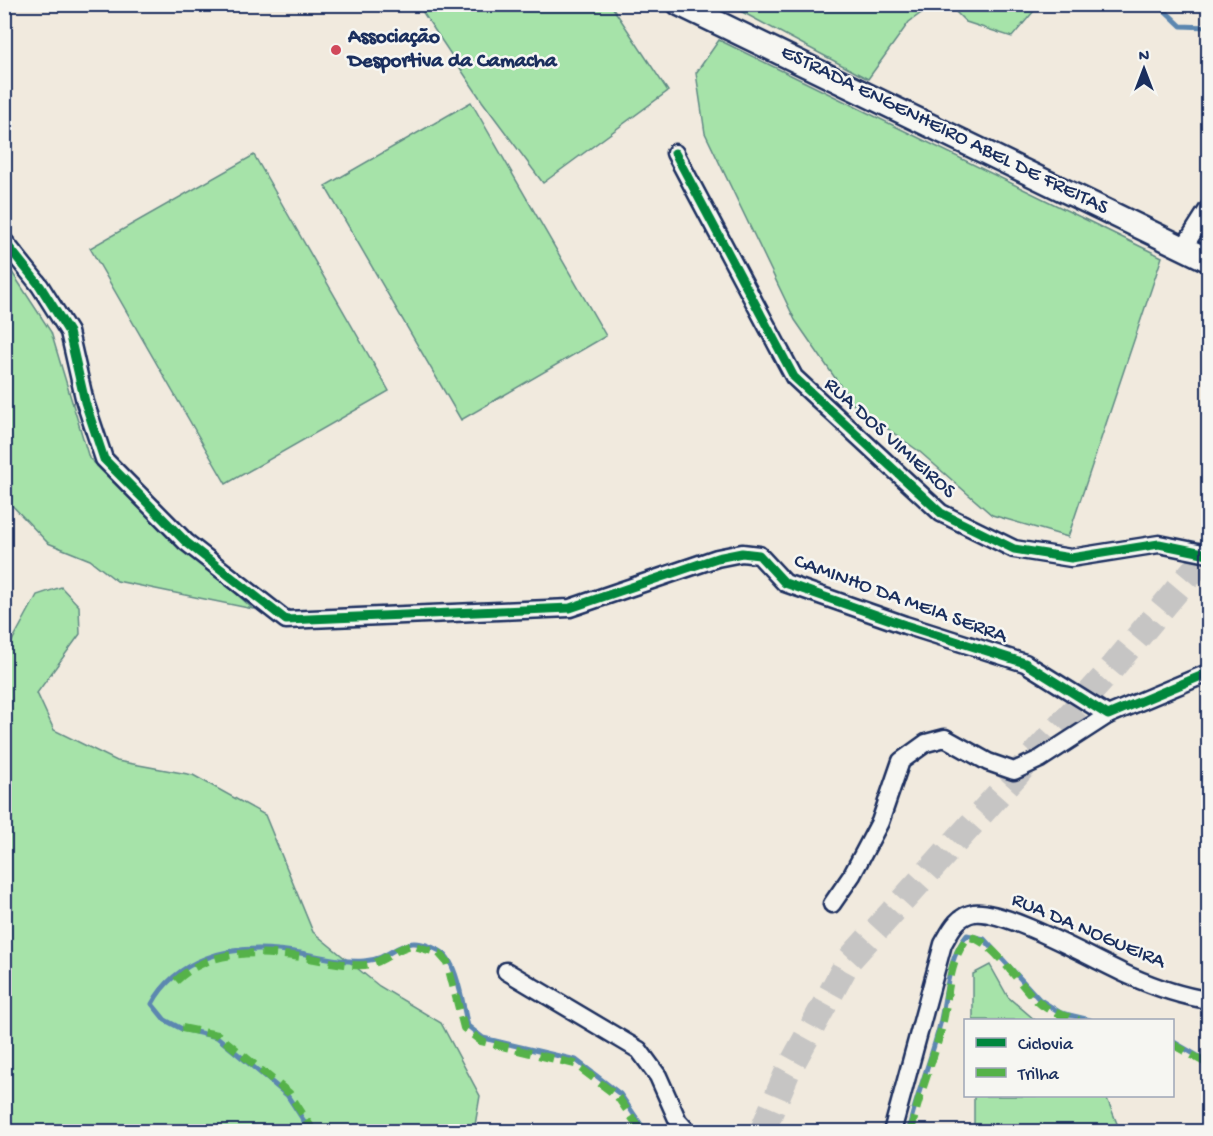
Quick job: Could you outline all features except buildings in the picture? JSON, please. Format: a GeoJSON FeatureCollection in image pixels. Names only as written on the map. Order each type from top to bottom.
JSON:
{"type":"FeatureCollection","features":[{"type":"Feature","properties":{"kind":"main road","name":"ESTRADA ENGENHEIRO ABEL DE FREITAS"},"geometry":{"type":"LineString","coordinates":[[680,4],[1209,260]]}},
{"type":"Feature","properties":{"kind":"street","name":"RUA DOS VIMIEIROS"},"geometry":{"type":"LineString","coordinates":[[675,153],[794,377],[941,513],[1014,549],[1071,558],[1160,544],[1209,554]]}},
{"type":"Feature","properties":{"kind":"street"},"geometry":{"type":"LineString","coordinates":[[1184,247],[1209,209]]}},
{"type":"Feature","properties":{"kind":"street","name":"CAMINHO DA MEIA SERRA"},"geometry":{"type":"LineString","coordinates":[[4,241],[40,286],[69,332],[85,402],[104,459],[186,542],[286,620],[570,608],[717,558],[742,553],[759,555],[785,583],[905,625],[1025,663],[1108,715]]}},
{"type":"Feature","properties":{"kind":"street"},"geometry":{"type":"LineString","coordinates":[[832,904],[852,875],[880,822],[901,761],[926,743],[945,738],[988,762],[1014,771],[1040,759],[1108,715],[1209,673]]}},
{"type":"Feature","properties":{"kind":"street","name":"RUA DA NOGUEIRA"},"geometry":{"type":"LineString","coordinates":[[892,1131],[944,944],[952,927],[964,916],[986,914],[1023,925],[1139,980],[1190,997],[1209,1000]]}},
{"type":"Feature","properties":{"kind":"street"},"geometry":{"type":"LineString","coordinates":[[506,971],[569,1005],[639,1050],[658,1076],[678,1121],[688,1131]]}},
{"type":"Feature","properties":{"kind":"green space"},"geometry":{"type":"Polygon","coordinates":[[[932,4],[909,22],[868,79],[729,5],[932,4]]]}},
{"type":"Feature","properties":{"kind":"green space"},"geometry":{"type":"Polygon","coordinates":[[[418,5],[611,5],[668,91],[543,183],[482,101],[418,5]]]}},
{"type":"Feature","properties":{"kind":"green space"},"geometry":{"type":"Polygon","coordinates":[[[949,5],[1039,5],[1012,37],[966,22],[949,5]]]}},
{"type":"Feature","properties":{"kind":"green space"},"geometry":{"type":"Polygon","coordinates":[[[719,40],[1162,257],[1068,537],[992,515],[920,452],[853,404],[795,320],[705,133],[696,73],[719,40]]]}},
{"type":"Feature","properties":{"kind":"green space"},"geometry":{"type":"Polygon","coordinates":[[[471,102],[606,336],[461,420],[325,186],[471,102]]]}},
{"type":"Feature","properties":{"kind":"green space"},"geometry":{"type":"Polygon","coordinates":[[[254,155],[389,391],[226,484],[90,248],[254,155]]]}},
{"type":"Feature","properties":{"kind":"green space"},"geometry":{"type":"Polygon","coordinates":[[[4,260],[51,332],[89,458],[253,609],[117,581],[90,560],[48,543],[5,498],[4,260]]]}},
{"type":"Feature","properties":{"kind":"green space"},"geometry":{"type":"Polygon","coordinates":[[[61,587],[79,606],[80,634],[37,693],[54,730],[117,761],[193,775],[265,815],[313,932],[379,986],[441,1023],[480,1096],[474,1131],[5,1131],[5,654],[37,595],[61,587]]]}},
{"type":"Feature","properties":{"kind":"green space"},"geometry":{"type":"Polygon","coordinates":[[[990,965],[1008,997],[1034,1019],[973,1019],[973,974],[990,965]]]}},
{"type":"Feature","properties":{"kind":"green space"},"geometry":{"type":"Polygon","coordinates":[[[974,1097],[1106,1097],[1120,1131],[974,1131],[974,1097]]]}},
{"type":"Feature","properties":{"kind":"waterway"},"geometry":{"type":"LineString","coordinates":[[1159,5],[1181,26],[1208,27]]}},
{"type":"Feature","properties":{"kind":"waterway"},"geometry":{"type":"LineString","coordinates":[[908,1132],[939,1028],[951,968],[960,945],[967,935],[984,939],[1039,999],[1061,1013],[1086,1019]]}},
{"type":"Feature","properties":{"kind":"waterway"},"geometry":{"type":"LineString","coordinates":[[311,1132],[287,1095],[217,1037],[182,1029],[165,1020],[152,1004],[175,976],[206,958],[241,950],[278,950],[364,961],[384,956],[407,944],[426,945],[440,951],[451,964],[468,1026],[483,1038],[576,1060],[620,1094],[646,1132]]}},
{"type":"Feature","properties":{"kind":"waterway"},"geometry":{"type":"LineString","coordinates":[[1174,1042],[1208,1062]]}},
{"type":"Feature","properties":{"kind":"tunnel"},"geometry":{"type":"LineString","coordinates":[[762,1132],[787,1073],[849,960],[1107,674],[1208,553]]}},
{"type":"Feature","properties":{"kind":"marked path"},"geometry":{"type":"LineString","coordinates":[[911,1132],[941,1030],[952,970],[961,947],[968,937],[977,939],[995,953],[1029,993],[1046,1008],[1076,1019]]}},
{"type":"Feature","properties":{"kind":"marked path"},"geometry":{"type":"LineString","coordinates":[[176,981],[191,969],[207,961],[241,954],[278,954],[340,964],[365,965],[377,962],[411,945],[439,953],[447,962],[464,1028],[481,1041],[575,1064],[617,1096],[642,1132]]}},
{"type":"Feature","properties":{"kind":"marked path"},"geometry":{"type":"LineString","coordinates":[[182,1028],[218,1035],[289,1093],[314,1132]]}},
{"type":"Feature","properties":{"kind":"marked path"},"geometry":{"type":"LineString","coordinates":[[1174,1045],[1208,1064]]}},
{"type":"Feature","properties":{"kind":"cycle path"},"geometry":{"type":"LineString","coordinates":[[675,153],[794,377],[941,513],[1014,549],[1071,558],[1159,544],[1208,554]]}},
{"type":"Feature","properties":{"kind":"cycle path"},"geometry":{"type":"LineString","coordinates":[[4,241],[40,286],[69,332],[85,402],[104,459],[186,542],[286,620],[570,608],[717,558],[742,553],[759,555],[785,583],[905,625],[1025,663],[1108,715],[1208,673]]}},
{"type":"Feature","properties":{"kind":"place","name":"Associação Desportiva da Camacha"},"geometry":{"type":"Point","coordinates":[336,50]}}]}
